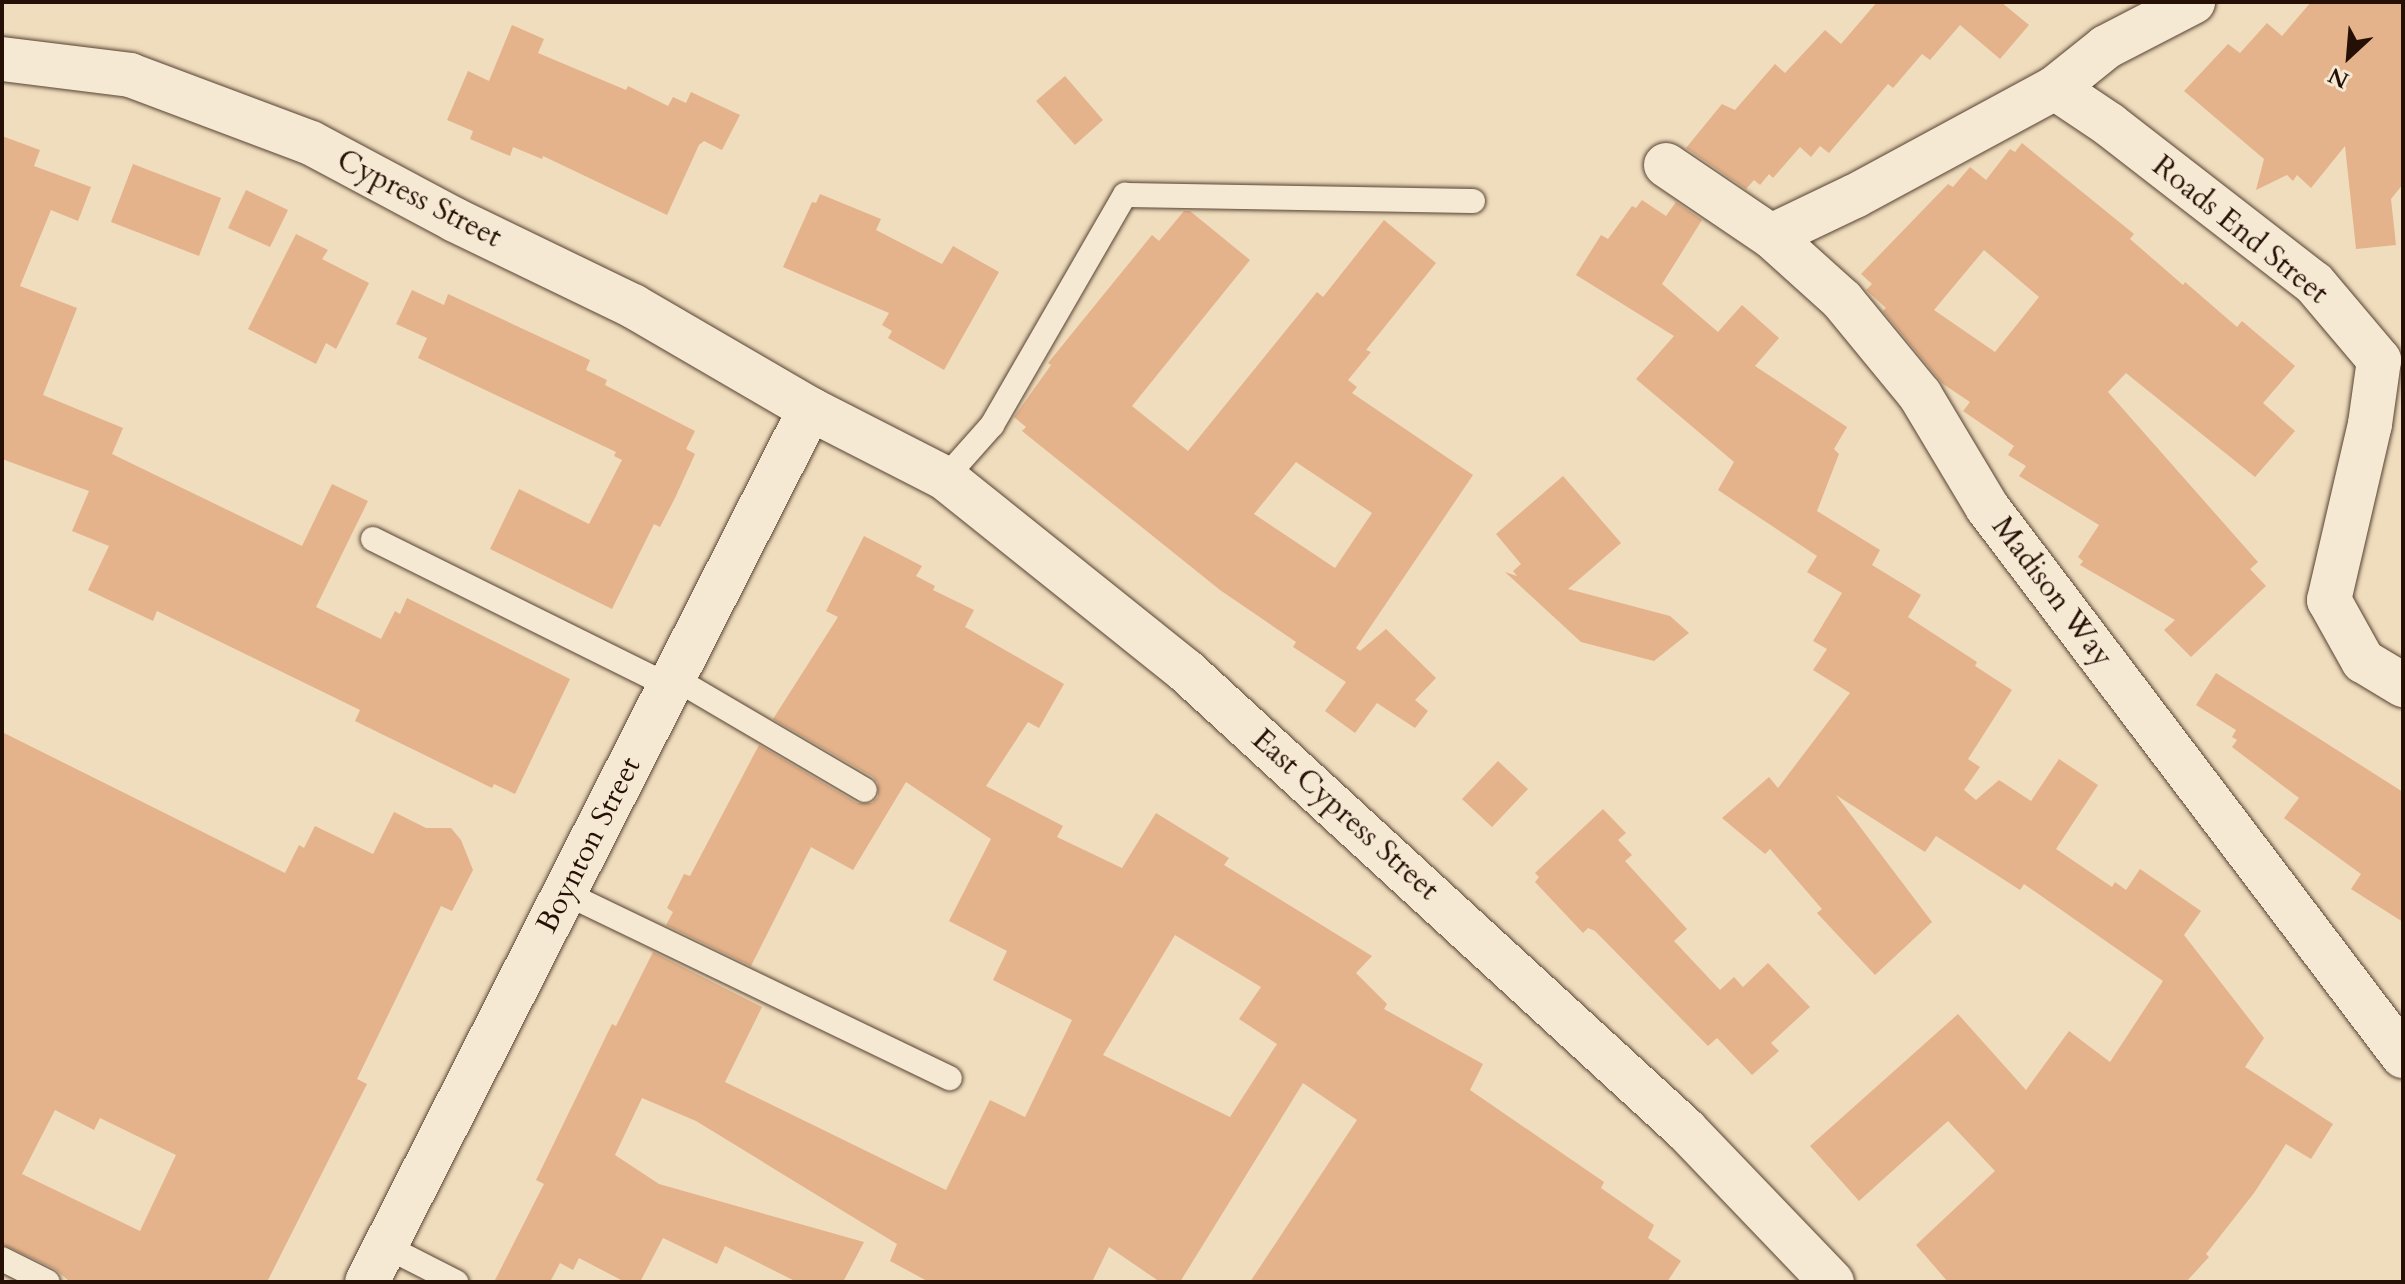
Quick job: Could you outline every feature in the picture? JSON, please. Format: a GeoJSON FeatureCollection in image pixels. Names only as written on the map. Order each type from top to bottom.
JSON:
{"type":"FeatureCollection","features":[{"type":"Feature","properties":{"kind":"street"},"geometry":{"type":"LineString","coordinates":[[1771,236],[1855,196],[2055,88],[2106,47],[2193,2]]}},
{"type":"Feature","properties":{"kind":"street","name":"Cypress Street"},"geometry":{"type":"LineString","coordinates":[[2,59],[130,75],[311,143],[455,220],[633,306],[810,409]]}},
{"type":"Feature","properties":{"kind":"street","name":"Roads End Street"},"geometry":{"type":"LineString","coordinates":[[2055,88],[2110,125],[2314,283],[2379,360],[2370,424],[2329,600],[2363,661],[2403,685]]}},
{"type":"Feature","properties":{"kind":"street","name":"Madison Way"},"geometry":{"type":"LineString","coordinates":[[1666,165],[1771,236],[1842,300],[1920,395],[1987,507],[2403,1056]]}},
{"type":"Feature","properties":{"kind":"street","name":"East Cypress Street"},"geometry":{"type":"LineString","coordinates":[[810,409],[945,478],[1209,692],[1686,1130],[1832,1282]]}},
{"type":"Feature","properties":{"kind":"street","name":"Boynton Street"},"geometry":{"type":"LineString","coordinates":[[376,1264],[810,409]]}},
{"type":"Feature","properties":{"kind":"lane"},"geometry":{"type":"LineString","coordinates":[[945,478],[992,425],[1125,195],[1473,201]]}},
{"type":"Feature","properties":{"kind":"lane"},"geometry":{"type":"LineString","coordinates":[[373,539],[672,682],[865,790]]}},
{"type":"Feature","properties":{"kind":"lane"},"geometry":{"type":"LineString","coordinates":[[565,893],[950,1078]]}},
{"type":"Feature","properties":{"kind":"lane"},"geometry":{"type":"LineString","coordinates":[[2,1259],[48,1282]]}},
{"type":"Feature","properties":{"kind":"lane"},"geometry":{"type":"LineString","coordinates":[[376,1264],[456,1282]]}},
{"type":"Feature","properties":{"kind":"building"},"geometry":{"type":"Polygon","coordinates":[[[1877,2],[2001,2],[2029,25],[2000,59],[1960,25],[1930,60],[1922,54],[1893,88],[1888,84],[1829,153],[1820,146],[1811,157],[1800,147],[1773,178],[1769,174],[1760,185],[1754,180],[1746,189],[1686,148],[1722,104],[1735,110],[1775,64],[1785,73],[1825,30],[1841,44],[1877,2]]]}},
{"type":"Feature","properties":{"kind":"building"},"geometry":{"type":"Polygon","coordinates":[[[2311,2],[2403,2],[2403,184],[2391,199],[2396,245],[2356,249],[2345,146],[2311,188],[2297,175],[2293,181],[2287,175],[2256,190],[2264,159],[2184,91],[2228,44],[2240,53],[2267,23],[2282,36],[2311,2]]]}},
{"type":"Feature","properties":{"kind":"building"},"geometry":{"type":"Polygon","coordinates":[[[512,25],[544,39],[538,53],[626,90],[628,86],[668,106],[673,97],[686,103],[691,92],[740,115],[722,150],[704,141],[699,145],[667,215],[543,156],[542,159],[513,147],[510,156],[470,139],[473,131],[447,120],[468,71],[489,81],[512,25]]]}},
{"type":"Feature","properties":{"kind":"building"},"geometry":{"type":"Polygon","coordinates":[[[1065,76],[1103,120],[1075,145],[1036,101],[1065,76]]]}},
{"type":"Feature","properties":{"kind":"building"},"geometry":{"type":"Polygon","coordinates":[[[2,136],[40,150],[34,166],[91,187],[78,221],[51,210],[20,286],[77,308],[43,395],[123,428],[112,454],[302,546],[332,484],[368,501],[316,607],[381,639],[395,611],[400,614],[407,598],[570,679],[515,794],[494,784],[492,788],[355,721],[360,710],[157,611],[153,621],[88,590],[109,546],[72,531],[89,491],[2,459],[2,136]]]}},
{"type":"Feature","properties":{"kind":"building"},"geometry":{"type":"Polygon","coordinates":[[[2022,143],[2134,234],[2130,239],[2183,285],[2185,282],[2237,327],[2242,321],[2295,366],[2263,403],[2295,431],[2255,477],[2126,373],[2108,392],[2258,562],[2250,569],[2266,586],[2191,657],[2164,630],[2175,620],[2080,565],[2083,561],[2078,557],[2099,525],[2019,476],[2026,466],[2008,455],[2014,446],[1963,411],[1970,402],[1943,384],[1883,311],[1886,308],[1866,290],[1872,284],[1861,274],[1948,184],[1953,187],[1970,167],[1986,180],[2010,149],[2015,152],[2022,143]],[[1984,250],[1934,310],[1995,352],[2039,297],[1984,250]]]}},
{"type":"Feature","properties":{"kind":"building"},"geometry":{"type":"Polygon","coordinates":[[[133,164],[221,198],[199,256],[111,222],[133,164]]]}},
{"type":"Feature","properties":{"kind":"building"},"geometry":{"type":"Polygon","coordinates":[[[246,190],[288,210],[270,247],[228,228],[246,190]]]}},
{"type":"Feature","properties":{"kind":"building"},"geometry":{"type":"Polygon","coordinates":[[[820,194],[881,219],[876,230],[942,264],[953,246],[999,272],[944,370],[888,338],[892,331],[882,325],[889,313],[783,267],[812,202],[816,203],[820,194]]]}},
{"type":"Feature","properties":{"kind":"building"},"geometry":{"type":"Polygon","coordinates":[[[1642,200],[1666,216],[1676,202],[1702,220],[1662,284],[1718,332],[1742,305],[1779,338],[1755,366],[1847,427],[1834,449],[1839,454],[1817,511],[1880,550],[1872,565],[1921,595],[1908,617],[1977,662],[1975,666],[2012,690],[1968,759],[1980,767],[1964,790],[1976,800],[1999,780],[2031,801],[2059,759],[2098,785],[2056,849],[2112,887],[2115,882],[2126,890],[2140,869],[2201,911],[2184,935],[2264,1038],[2245,1067],[2333,1124],[2311,1159],[2286,1144],[2254,1193],[2206,1254],[2209,1257],[2186,1282],[1948,1282],[1916,1245],[1995,1171],[1948,1121],[1859,1201],[1810,1146],[1958,1014],[2026,1090],[2069,1031],[2110,1062],[2163,981],[2024,884],[2020,890],[1936,836],[1925,852],[1836,795],[1932,922],[1875,975],[1817,913],[1822,909],[1770,849],[1765,854],[1722,818],[1769,777],[1778,788],[1850,693],[1813,670],[1827,649],[1813,641],[1842,593],[1807,572],[1817,556],[1718,490],[1734,462],[1636,379],[1674,336],[1576,275],[1601,235],[1608,239],[1632,206],[1636,208],[1642,200]]]}},
{"type":"Feature","properties":{"kind":"building"},"geometry":{"type":"Polygon","coordinates":[[[1184,211],[1190,211],[1250,260],[1132,406],[1188,451],[1317,292],[1323,297],[1384,220],[1436,263],[1366,350],[1371,352],[1348,380],[1357,387],[1352,393],[1473,475],[1356,648],[1360,651],[1386,629],[1436,678],[1415,700],[1428,711],[1415,728],[1377,703],[1355,733],[1325,711],[1346,682],[1293,647],[1296,642],[1220,590],[1022,431],[1026,427],[1014,417],[1051,365],[1048,363],[1152,235],[1159,241],[1184,211]],[[1296,462],[1254,514],[1335,568],[1372,513],[1296,462]]]}},
{"type":"Feature","properties":{"kind":"building"},"geometry":{"type":"Polygon","coordinates":[[[296,234],[328,250],[322,259],[369,283],[336,349],[326,343],[316,364],[248,329],[296,234]]]}},
{"type":"Feature","properties":{"kind":"building"},"geometry":{"type":"Polygon","coordinates":[[[412,290],[444,305],[448,294],[590,360],[586,370],[607,380],[605,385],[695,431],[686,449],[695,454],[675,498],[660,527],[654,524],[612,609],[490,549],[519,489],[589,524],[622,460],[614,456],[616,452],[418,358],[427,338],[396,324],[412,290]]]}},
{"type":"Feature","properties":{"kind":"building"},"geometry":{"type":"Polygon","coordinates":[[[1563,476],[1621,543],[1568,589],[1670,616],[1689,633],[1654,661],[1581,642],[1505,572],[1517,576],[1513,571],[1521,564],[1496,534],[1563,476]]]}},
{"type":"Feature","properties":{"kind":"building"},"geometry":{"type":"Polygon","coordinates":[[[864,536],[922,566],[916,576],[935,586],[933,590],[974,610],[965,627],[1064,684],[1039,728],[1028,722],[986,786],[1063,826],[1057,837],[1122,868],[1156,813],[1229,858],[1224,865],[1372,956],[1356,973],[1387,1004],[1384,1009],[1483,1064],[1470,1090],[1604,1182],[1601,1188],[1654,1225],[1648,1238],[1681,1261],[1667,1282],[1250,1282],[1357,1120],[1303,1083],[1180,1282],[1160,1282],[1109,1247],[1092,1282],[929,1282],[890,1261],[897,1244],[696,1121],[642,1098],[615,1155],[659,1184],[864,1242],[843,1282],[797,1282],[725,1246],[717,1264],[663,1238],[640,1282],[625,1282],[579,1258],[573,1270],[560,1263],[550,1282],[494,1282],[544,1184],[536,1180],[612,1024],[616,1026],[653,952],[762,1007],[725,1082],[946,1190],[990,1100],[1025,1117],[1072,1020],[993,980],[1007,951],[949,921],[991,839],[906,782],[853,870],[811,847],[751,966],[666,925],[673,912],[667,908],[684,874],[690,876],[759,745],[857,803],[872,803],[878,797],[878,783],[873,777],[773,719],[838,617],[826,611],[864,536]],[[1175,935],[1103,1055],[1230,1117],[1277,1044],[1239,1019],[1261,987],[1175,935]]]}},
{"type":"Feature","properties":{"kind":"building"},"geometry":{"type":"Polygon","coordinates":[[[2216,673],[2403,792],[2403,922],[2351,889],[2361,874],[2284,818],[2299,798],[2232,747],[2237,740],[2232,737],[2236,730],[2196,705],[2216,673]]]}},
{"type":"Feature","properties":{"kind":"building"},"geometry":{"type":"Polygon","coordinates":[[[2,732],[285,873],[299,845],[304,848],[315,826],[373,854],[394,812],[426,828],[451,828],[461,840],[473,870],[452,911],[441,906],[357,1079],[367,1084],[267,1282],[70,1282],[55,1269],[2,1244],[2,732]],[[55,1110],[22,1174],[140,1231],[176,1155],[100,1118],[94,1130],[55,1110]]]}},
{"type":"Feature","properties":{"kind":"building"},"geometry":{"type":"Polygon","coordinates":[[[1498,761],[1528,789],[1492,827],[1462,799],[1498,761]]]}},
{"type":"Feature","properties":{"kind":"building"},"geometry":{"type":"Polygon","coordinates":[[[1603,809],[1626,833],[1618,840],[1632,855],[1625,861],[1687,929],[1674,941],[1720,990],[1734,977],[1743,987],[1768,963],[1810,1007],[1771,1043],[1779,1051],[1752,1075],[1717,1038],[1708,1046],[1595,931],[1588,928],[1583,933],[1535,882],[1539,877],[1535,873],[1603,809]]]}}]}
